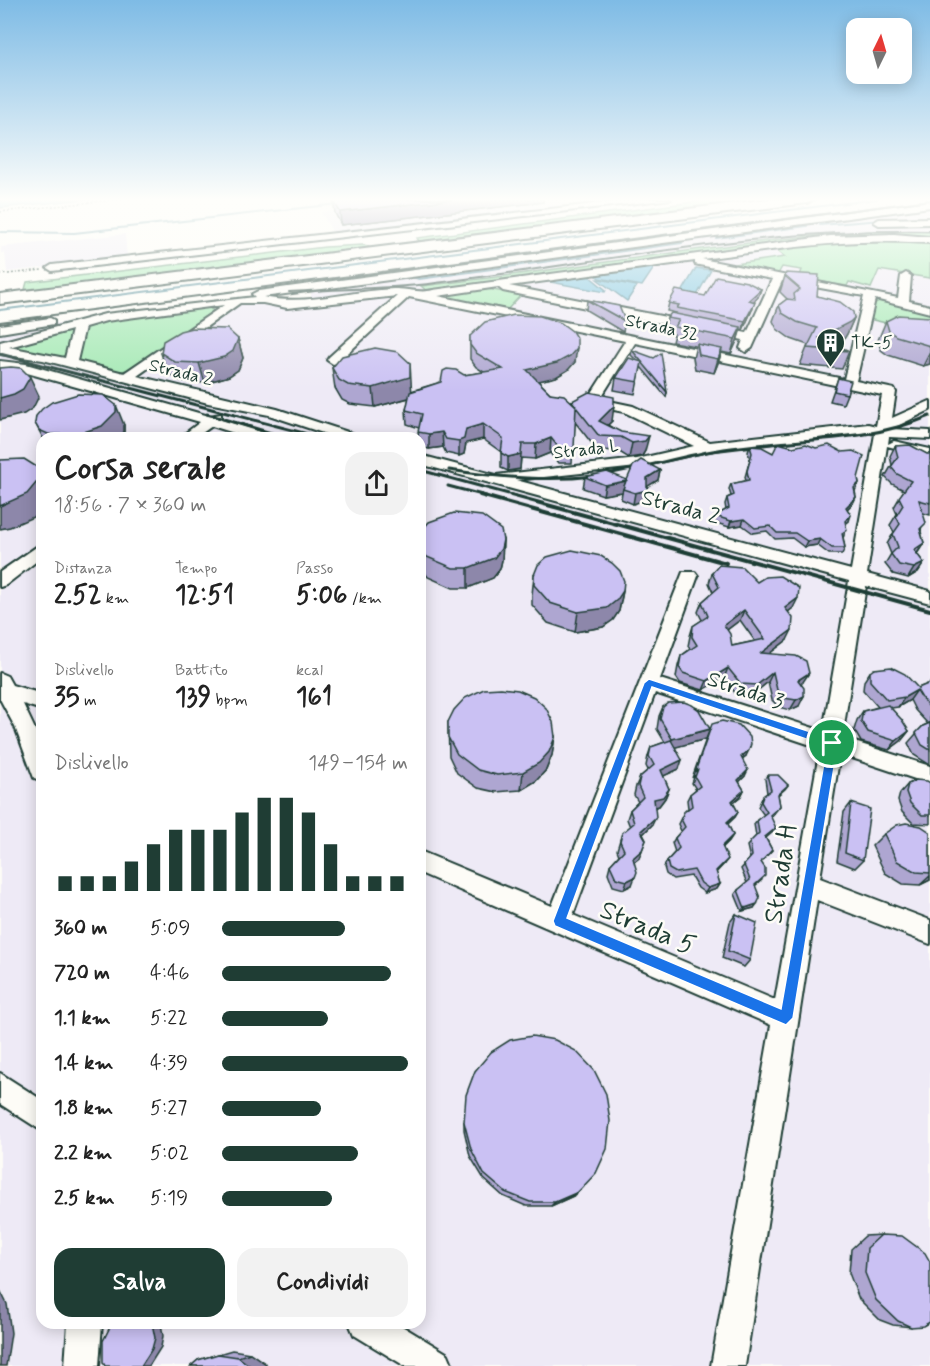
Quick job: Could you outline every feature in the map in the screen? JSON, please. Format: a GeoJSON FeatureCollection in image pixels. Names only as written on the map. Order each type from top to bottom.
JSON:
{"type":"FeatureCollection","features":[{"type":"Feature","properties":{"kind":"highway"},"geometry":{"type":"LineString","coordinates":[[0,282],[56,272],[139,263]]}},
{"type":"Feature","properties":{"kind":"highway"},"geometry":{"type":"LineString","coordinates":[[0,299],[292,263]]}},
{"type":"Feature","properties":{"kind":"street"},"geometry":{"type":"LineString","coordinates":[[56,272],[134,263]]}},
{"type":"Feature","properties":{"kind":"street"},"geometry":{"type":"LineString","coordinates":[[0,329],[493,263]]}},
{"type":"Feature","properties":{"kind":"street"},"geometry":{"type":"LineString","coordinates":[[330,288],[408,283],[552,263]]}},
{"type":"Feature","properties":{"kind":"street"},"geometry":{"type":"LineString","coordinates":[[428,297],[434,293],[653,263]]}},
{"type":"Feature","properties":{"kind":"street"},"geometry":{"type":"LineString","coordinates":[[701,263],[870,294],[930,310]]}},
{"type":"Feature","properties":{"kind":"street"},"geometry":{"type":"LineString","coordinates":[[903,303],[906,276]]}},
{"type":"Feature","properties":{"kind":"street"},"geometry":{"type":"LineString","coordinates":[[740,362],[778,277]]}},
{"type":"Feature","properties":{"kind":"street"},"geometry":{"type":"LineString","coordinates":[[489,285],[750,338]]}},
{"type":"Feature","properties":{"kind":"street","name":"Strada 32"},"geometry":{"type":"LineString","coordinates":[[0,348],[105,318],[239,300],[262,300],[287,305],[395,292],[889,392]]}},
{"type":"Feature","properties":{"kind":"street"},"geometry":{"type":"LineString","coordinates":[[333,360],[407,293]]}},
{"type":"Feature","properties":{"kind":"street"},"geometry":{"type":"LineString","coordinates":[[849,383],[870,294]]}},
{"type":"Feature","properties":{"kind":"street"},"geometry":{"type":"LineString","coordinates":[[126,378],[239,300]]}},
{"type":"Feature","properties":{"kind":"street"},"geometry":{"type":"LineString","coordinates":[[651,318],[593,398],[593,402],[628,410],[708,447]]}},
{"type":"Feature","properties":{"kind":"street"},"geometry":{"type":"LineString","coordinates":[[70,363],[79,326]]}},
{"type":"Feature","properties":{"kind":"street","name":"Strada 2"},"geometry":{"type":"LineString","coordinates":[[0,348],[272,412],[334,432]]}},
{"type":"Feature","properties":{"kind":"street"},"geometry":{"type":"LineString","coordinates":[[0,365],[21,367],[144,400],[246,432]]}},
{"type":"Feature","properties":{"kind":"street","name":"Strada H"},"geometry":{"type":"LineString","coordinates":[[728,1366],[889,392]]}},
{"type":"Feature","properties":{"kind":"street"},"geometry":{"type":"LineString","coordinates":[[194,432],[210,421],[228,403]]}},
{"type":"Feature","properties":{"kind":"street"},"geometry":{"type":"LineString","coordinates":[[884,433],[930,405]]}},
{"type":"Feature","properties":{"kind":"street","name":"Strada L"},"geometry":{"type":"LineString","coordinates":[[466,472],[496,477],[533,474],[637,463],[708,447],[868,428],[884,433]]}},
{"type":"Feature","properties":{"kind":"street"},"geometry":{"type":"LineString","coordinates":[[884,433],[930,435]]}},
{"type":"Feature","properties":{"kind":"street"},"geometry":{"type":"LineString","coordinates":[[884,433],[930,453]]}},
{"type":"Feature","properties":{"kind":"street","name":"Strada 2"},"geometry":{"type":"LineString","coordinates":[[426,464],[466,472],[930,597]]}},
{"type":"Feature","properties":{"kind":"street"},"geometry":{"type":"LineString","coordinates":[[4,573],[36,552]]}},
{"type":"Feature","properties":{"kind":"street"},"geometry":{"type":"LineString","coordinates":[[560,921],[689,576]]}},
{"type":"Feature","properties":{"kind":"street","name":"Strada 3"},"geometry":{"type":"LineString","coordinates":[[649,683],[930,775]]}},
{"type":"Feature","properties":{"kind":"street"},"geometry":{"type":"LineString","coordinates":[[3,686],[36,700]]}},
{"type":"Feature","properties":{"kind":"street"},"geometry":{"type":"LineString","coordinates":[[3,686],[25,726],[36,756]]}},
{"type":"Feature","properties":{"kind":"street","name":"Strada 5"},"geometry":{"type":"LineString","coordinates":[[426,865],[786,1018]]}},
{"type":"Feature","properties":{"kind":"street"},"geometry":{"type":"LineString","coordinates":[[808,885],[930,932]]}},
{"type":"Feature","properties":{"kind":"street"},"geometry":{"type":"LineString","coordinates":[[0,1087],[36,1113]]}},
{"type":"Feature","properties":{"kind":"street"},"geometry":{"type":"LineString","coordinates":[[82,1366],[85,1329]]}},
{"type":"Feature","properties":{"kind":"street"},"geometry":{"type":"LineString","coordinates":[[376,1329],[436,1366]]}},
{"type":"Feature","properties":{"kind":"path"},"geometry":{"type":"LineString","coordinates":[[0,275],[56,272]]}},
{"type":"Feature","properties":{"kind":"shaded area"},"geometry":{"type":"Polygon","coordinates":[[[6,263],[86,263],[7,272],[6,263]]]}},
{"type":"Feature","properties":{"kind":"shaded area"},"geometry":{"type":"Polygon","coordinates":[[[494,263],[930,263],[930,1366],[0,1366],[0,331],[260,296],[291,303],[311,300],[311,287],[494,263]]]}},
{"type":"Feature","properties":{"kind":"green space"},"geometry":{"type":"Polygon","coordinates":[[[191,263],[273,263],[24,293],[27,282],[191,263]]]}},
{"type":"Feature","properties":{"kind":"green space"},"geometry":{"type":"Polygon","coordinates":[[[601,263],[638,263],[427,291],[421,286],[601,263]]]}},
{"type":"Feature","properties":{"kind":"green space"},"geometry":{"type":"Polygon","coordinates":[[[744,263],[930,263],[930,278],[879,270],[871,288],[849,282],[847,286],[799,278],[802,270],[782,267],[778,274],[728,265],[744,263]]]}},
{"type":"Feature","properties":{"kind":"green space"},"geometry":{"type":"Polygon","coordinates":[[[487,289],[521,295],[506,311],[440,296],[487,289]]]}},
{"type":"Feature","properties":{"kind":"green space"},"geometry":{"type":"Polygon","coordinates":[[[879,301],[930,311],[930,333],[873,320],[870,318],[873,304],[879,301]]]}},
{"type":"Feature","properties":{"kind":"green space"},"geometry":{"type":"Polygon","coordinates":[[[209,308],[216,312],[132,369],[117,372],[76,361],[84,329],[96,323],[122,316],[209,308]]]}},
{"type":"Feature","properties":{"kind":"green space"},"geometry":{"type":"Polygon","coordinates":[[[74,331],[68,358],[10,348],[74,331]]]}},
{"type":"Feature","properties":{"kind":"water"},"geometry":{"type":"Polygon","coordinates":[[[654,268],[642,286],[599,278],[595,274],[654,268]]]}},
{"type":"Feature","properties":{"kind":"water"},"geometry":{"type":"Polygon","coordinates":[[[696,268],[711,270],[696,297],[681,294],[696,268]]]}},
{"type":"Feature","properties":{"kind":"water"},"geometry":{"type":"Polygon","coordinates":[[[589,276],[606,290],[605,292],[545,281],[589,276]]]}},
{"type":"Feature","properties":{"kind":"water"},"geometry":{"type":"Polygon","coordinates":[[[597,279],[599,279],[637,286],[627,301],[597,279]]]}},
{"type":"Feature","properties":{"kind":"building"},"geometry":{"type":"Polygon","coordinates":[[[786,273],[819,275],[817,296],[840,302],[853,312],[854,318],[850,322],[819,338],[849,351],[807,348],[817,328],[797,322],[782,313],[779,305],[787,299],[795,300],[794,294],[800,289],[785,276],[786,273]]]}},
{"type":"Feature","properties":{"kind":"building"},"geometry":{"type":"Polygon","coordinates":[[[716,276],[747,282],[761,289],[749,300],[755,302],[745,321],[677,308],[679,305],[669,303],[676,290],[705,296],[716,276]]]}},
{"type":"Feature","properties":{"kind":"building"},"geometry":{"type":"Polygon","coordinates":[[[587,300],[619,306],[625,321],[587,300]]]}},
{"type":"Feature","properties":{"kind":"building"},"geometry":{"type":"Polygon","coordinates":[[[671,313],[741,327],[735,339],[675,327],[679,320],[667,318],[671,313]]]}},
{"type":"Feature","properties":{"kind":"building"},"geometry":{"type":"Polygon","coordinates":[[[514,315],[540,316],[561,323],[572,331],[577,339],[577,348],[570,356],[557,363],[527,370],[550,393],[564,395],[576,406],[572,401],[589,392],[614,397],[614,406],[599,421],[621,432],[649,436],[645,441],[632,443],[621,437],[599,436],[576,407],[574,448],[559,448],[551,438],[536,444],[522,444],[521,454],[508,457],[501,453],[503,438],[483,424],[466,429],[464,439],[459,441],[446,439],[442,432],[429,434],[418,432],[422,414],[406,410],[410,392],[441,382],[443,371],[447,369],[456,370],[464,375],[503,369],[476,353],[470,345],[470,336],[485,322],[514,315]]]}},
{"type":"Feature","properties":{"kind":"building"},"geometry":{"type":"Polygon","coordinates":[[[898,315],[930,317],[930,346],[896,336],[889,331],[886,321],[898,315]]]}},
{"type":"Feature","properties":{"kind":"building"},"geometry":{"type":"Polygon","coordinates":[[[192,328],[227,329],[238,339],[233,351],[224,357],[199,363],[175,362],[161,353],[163,341],[180,331],[192,328]]]}},
{"type":"Feature","properties":{"kind":"building"},"geometry":{"type":"Polygon","coordinates":[[[697,344],[722,349],[718,359],[699,355],[697,344]]]}},
{"type":"Feature","properties":{"kind":"building"},"geometry":{"type":"Polygon","coordinates":[[[375,348],[398,352],[410,363],[410,377],[373,388],[348,385],[339,380],[332,368],[342,356],[375,348]]]}},
{"type":"Feature","properties":{"kind":"building"},"geometry":{"type":"Polygon","coordinates":[[[632,350],[654,358],[661,353],[667,392],[632,350]]]}},
{"type":"Feature","properties":{"kind":"building"},"geometry":{"type":"Polygon","coordinates":[[[629,358],[642,362],[638,382],[616,378],[629,358]]]}},
{"type":"Feature","properties":{"kind":"building"},"geometry":{"type":"Polygon","coordinates":[[[0,368],[21,368],[30,377],[23,389],[0,398],[0,368]]]}},
{"type":"Feature","properties":{"kind":"building"},"geometry":{"type":"Polygon","coordinates":[[[838,378],[851,381],[847,394],[834,391],[838,378]]]}},
{"type":"Feature","properties":{"kind":"building"},"geometry":{"type":"Polygon","coordinates":[[[78,394],[103,395],[116,405],[116,412],[102,426],[84,432],[44,432],[39,430],[35,423],[36,416],[52,402],[78,394]]]}},
{"type":"Feature","properties":{"kind":"building"},"geometry":{"type":"Polygon","coordinates":[[[778,443],[793,447],[806,444],[816,448],[829,445],[842,452],[853,451],[864,456],[858,478],[859,483],[854,488],[856,497],[846,507],[851,515],[845,521],[847,530],[842,533],[845,548],[832,548],[820,539],[807,541],[795,533],[777,533],[770,526],[755,528],[744,519],[731,521],[715,516],[729,508],[727,498],[734,495],[731,484],[749,480],[747,471],[752,453],[750,446],[762,447],[773,453],[778,443]]]}},
{"type":"Feature","properties":{"kind":"building"},"geometry":{"type":"Polygon","coordinates":[[[910,445],[930,454],[930,503],[919,500],[926,523],[920,529],[924,543],[914,550],[924,563],[914,568],[899,565],[891,554],[898,547],[893,534],[900,524],[896,516],[903,505],[899,497],[911,481],[897,474],[891,467],[898,457],[895,446],[910,445]]]}},
{"type":"Feature","properties":{"kind":"building"},"geometry":{"type":"Polygon","coordinates":[[[24,459],[36,466],[36,483],[27,494],[0,506],[0,460],[24,459]]]}},
{"type":"Feature","properties":{"kind":"building"},"geometry":{"type":"Polygon","coordinates":[[[641,460],[660,470],[647,478],[647,490],[635,493],[623,489],[626,481],[605,485],[585,477],[607,472],[627,480],[633,466],[641,460]]]}},
{"type":"Feature","properties":{"kind":"building"},"geometry":{"type":"Polygon","coordinates":[[[454,513],[482,516],[501,530],[503,540],[501,549],[494,558],[468,568],[453,568],[426,556],[426,525],[429,522],[454,513]]]}},
{"type":"Feature","properties":{"kind":"building"},"geometry":{"type":"Polygon","coordinates":[[[572,550],[601,556],[620,571],[624,581],[623,591],[607,608],[578,612],[550,603],[534,585],[534,575],[538,565],[547,557],[572,550]]]}},
{"type":"Feature","properties":{"kind":"building"},"geometry":{"type":"Polygon","coordinates":[[[719,565],[742,567],[757,582],[765,577],[780,576],[799,588],[798,598],[785,608],[793,618],[792,630],[761,653],[796,656],[806,661],[809,673],[798,680],[804,688],[804,696],[796,700],[784,698],[777,690],[773,672],[757,685],[741,684],[728,668],[707,681],[683,673],[679,667],[681,656],[697,645],[692,637],[693,626],[708,616],[702,602],[719,587],[712,573],[719,565]],[[744,610],[724,625],[730,634],[732,646],[765,639],[744,610]]]}},
{"type":"Feature","properties":{"kind":"building"},"geometry":{"type":"Polygon","coordinates":[[[891,667],[905,674],[918,688],[930,683],[930,708],[917,690],[905,697],[887,700],[870,681],[870,672],[874,669],[891,667]]]}},
{"type":"Feature","properties":{"kind":"building"},"geometry":{"type":"Polygon","coordinates":[[[484,689],[518,690],[534,697],[546,708],[553,722],[555,737],[549,752],[539,763],[523,772],[497,775],[478,770],[457,754],[448,737],[448,722],[454,710],[465,698],[484,689]]]}},
{"type":"Feature","properties":{"kind":"building"},"geometry":{"type":"Polygon","coordinates":[[[684,702],[699,710],[710,729],[672,739],[660,719],[663,707],[668,703],[684,702]]]}},
{"type":"Feature","properties":{"kind":"building"},"geometry":{"type":"Polygon","coordinates":[[[888,705],[909,731],[896,741],[868,732],[861,721],[863,711],[888,705]]]}},
{"type":"Feature","properties":{"kind":"building"},"geometry":{"type":"Polygon","coordinates":[[[722,721],[739,725],[750,737],[751,744],[749,750],[741,757],[748,770],[738,780],[744,790],[732,801],[738,812],[727,822],[733,835],[722,846],[728,859],[716,871],[720,884],[708,888],[701,883],[694,870],[676,873],[669,869],[667,861],[679,848],[675,838],[685,827],[681,819],[684,812],[692,806],[690,794],[700,786],[695,777],[698,769],[695,772],[712,724],[722,721]]]}},
{"type":"Feature","properties":{"kind":"building"},"geometry":{"type":"Polygon","coordinates":[[[930,723],[930,750],[922,745],[916,733],[930,723]]]}},
{"type":"Feature","properties":{"kind":"building"},"geometry":{"type":"Polygon","coordinates":[[[671,740],[682,760],[661,770],[669,789],[663,797],[654,799],[656,817],[641,831],[646,840],[642,850],[633,858],[637,872],[635,877],[627,881],[616,878],[610,865],[624,850],[620,841],[622,833],[634,823],[630,810],[643,797],[638,786],[640,777],[654,765],[649,756],[651,747],[671,740]]]}},
{"type":"Feature","properties":{"kind":"building"},"geometry":{"type":"Polygon","coordinates":[[[767,775],[778,775],[788,785],[778,794],[780,806],[770,815],[776,828],[765,837],[772,850],[761,862],[765,868],[765,876],[755,885],[760,898],[757,904],[745,908],[738,890],[750,880],[744,865],[752,856],[750,842],[759,833],[757,820],[767,812],[761,802],[763,796],[771,790],[767,775]]]}},
{"type":"Feature","properties":{"kind":"building"},"geometry":{"type":"Polygon","coordinates":[[[916,780],[930,783],[930,815],[922,815],[910,803],[906,792],[908,784],[916,780]]]}},
{"type":"Feature","properties":{"kind":"building"},"geometry":{"type":"Polygon","coordinates":[[[851,803],[870,809],[863,860],[845,853],[851,803]]]}},
{"type":"Feature","properties":{"kind":"building"},"geometry":{"type":"Polygon","coordinates":[[[906,823],[921,826],[930,832],[930,873],[916,872],[897,861],[884,834],[897,825],[906,823]]]}},
{"type":"Feature","properties":{"kind":"building"},"geometry":{"type":"Polygon","coordinates":[[[736,914],[757,923],[750,960],[728,951],[736,914]]]}},
{"type":"Feature","properties":{"kind":"building"},"geometry":{"type":"Polygon","coordinates":[[[532,1036],[555,1040],[576,1051],[594,1070],[606,1094],[610,1121],[607,1149],[596,1173],[578,1192],[555,1202],[530,1202],[505,1192],[484,1174],[471,1149],[464,1122],[466,1095],[475,1071],[491,1052],[510,1040],[532,1036]]]}},
{"type":"Feature","properties":{"kind":"building"},"geometry":{"type":"Polygon","coordinates":[[[881,1235],[902,1236],[925,1253],[930,1262],[930,1322],[923,1326],[911,1327],[898,1321],[876,1300],[865,1273],[867,1248],[881,1235]]]}},
{"type":"Feature","properties":{"kind":"building"},"geometry":{"type":"Polygon","coordinates":[[[109,1329],[153,1329],[155,1338],[152,1349],[141,1366],[105,1366],[103,1341],[109,1329]]]}},
{"type":"Feature","properties":{"kind":"building"},"geometry":{"type":"Polygon","coordinates":[[[218,1354],[238,1357],[250,1366],[191,1366],[198,1360],[218,1354]]]}},
{"type":"Feature","properties":{"kind":"waterway"},"geometry":{"type":"LineString","coordinates":[[0,310],[373,263]]}},
{"type":"Feature","properties":{"kind":"waterway"},"geometry":{"type":"LineString","coordinates":[[412,277],[419,279],[538,263]]}},
{"type":"Feature","properties":{"kind":"railway"},"geometry":{"type":"LineString","coordinates":[[0,322],[452,263]]}},
{"type":"Feature","properties":{"kind":"railway"},"geometry":{"type":"LineString","coordinates":[[289,292],[429,284],[581,263]]}},
{"type":"Feature","properties":{"kind":"railway"},"geometry":{"type":"LineString","coordinates":[[0,354],[300,432]]}},
{"type":"Feature","properties":{"kind":"railway"},"geometry":{"type":"LineString","coordinates":[[207,414],[268,432]]}},
{"type":"Feature","properties":{"kind":"railway"},"geometry":{"type":"LineString","coordinates":[[449,470],[521,478],[558,479],[594,476],[724,449],[854,436],[905,425],[930,416]]}},
{"type":"Feature","properties":{"kind":"railway"},"geometry":{"type":"LineString","coordinates":[[426,472],[516,496]]}},
{"type":"Feature","properties":{"kind":"railway"},"geometry":{"type":"LineString","coordinates":[[448,486],[486,496]]}},
{"type":"Feature","properties":{"kind":"railway"},"geometry":{"type":"LineString","coordinates":[[480,495],[726,563]]}},
{"type":"Feature","properties":{"kind":"railway"},"geometry":{"type":"LineString","coordinates":[[511,495],[930,610]]}},
{"type":"Feature","properties":{"kind":"place","name":"TK-5"},"geometry":{"type":"Point","coordinates":[830,368]}},
{"type":"Feature","properties":{"kind":"route"},"geometry":{"type":"LineString","coordinates":[[649,683],[832,743],[786,1018],[560,921],[649,683]]}}]}
